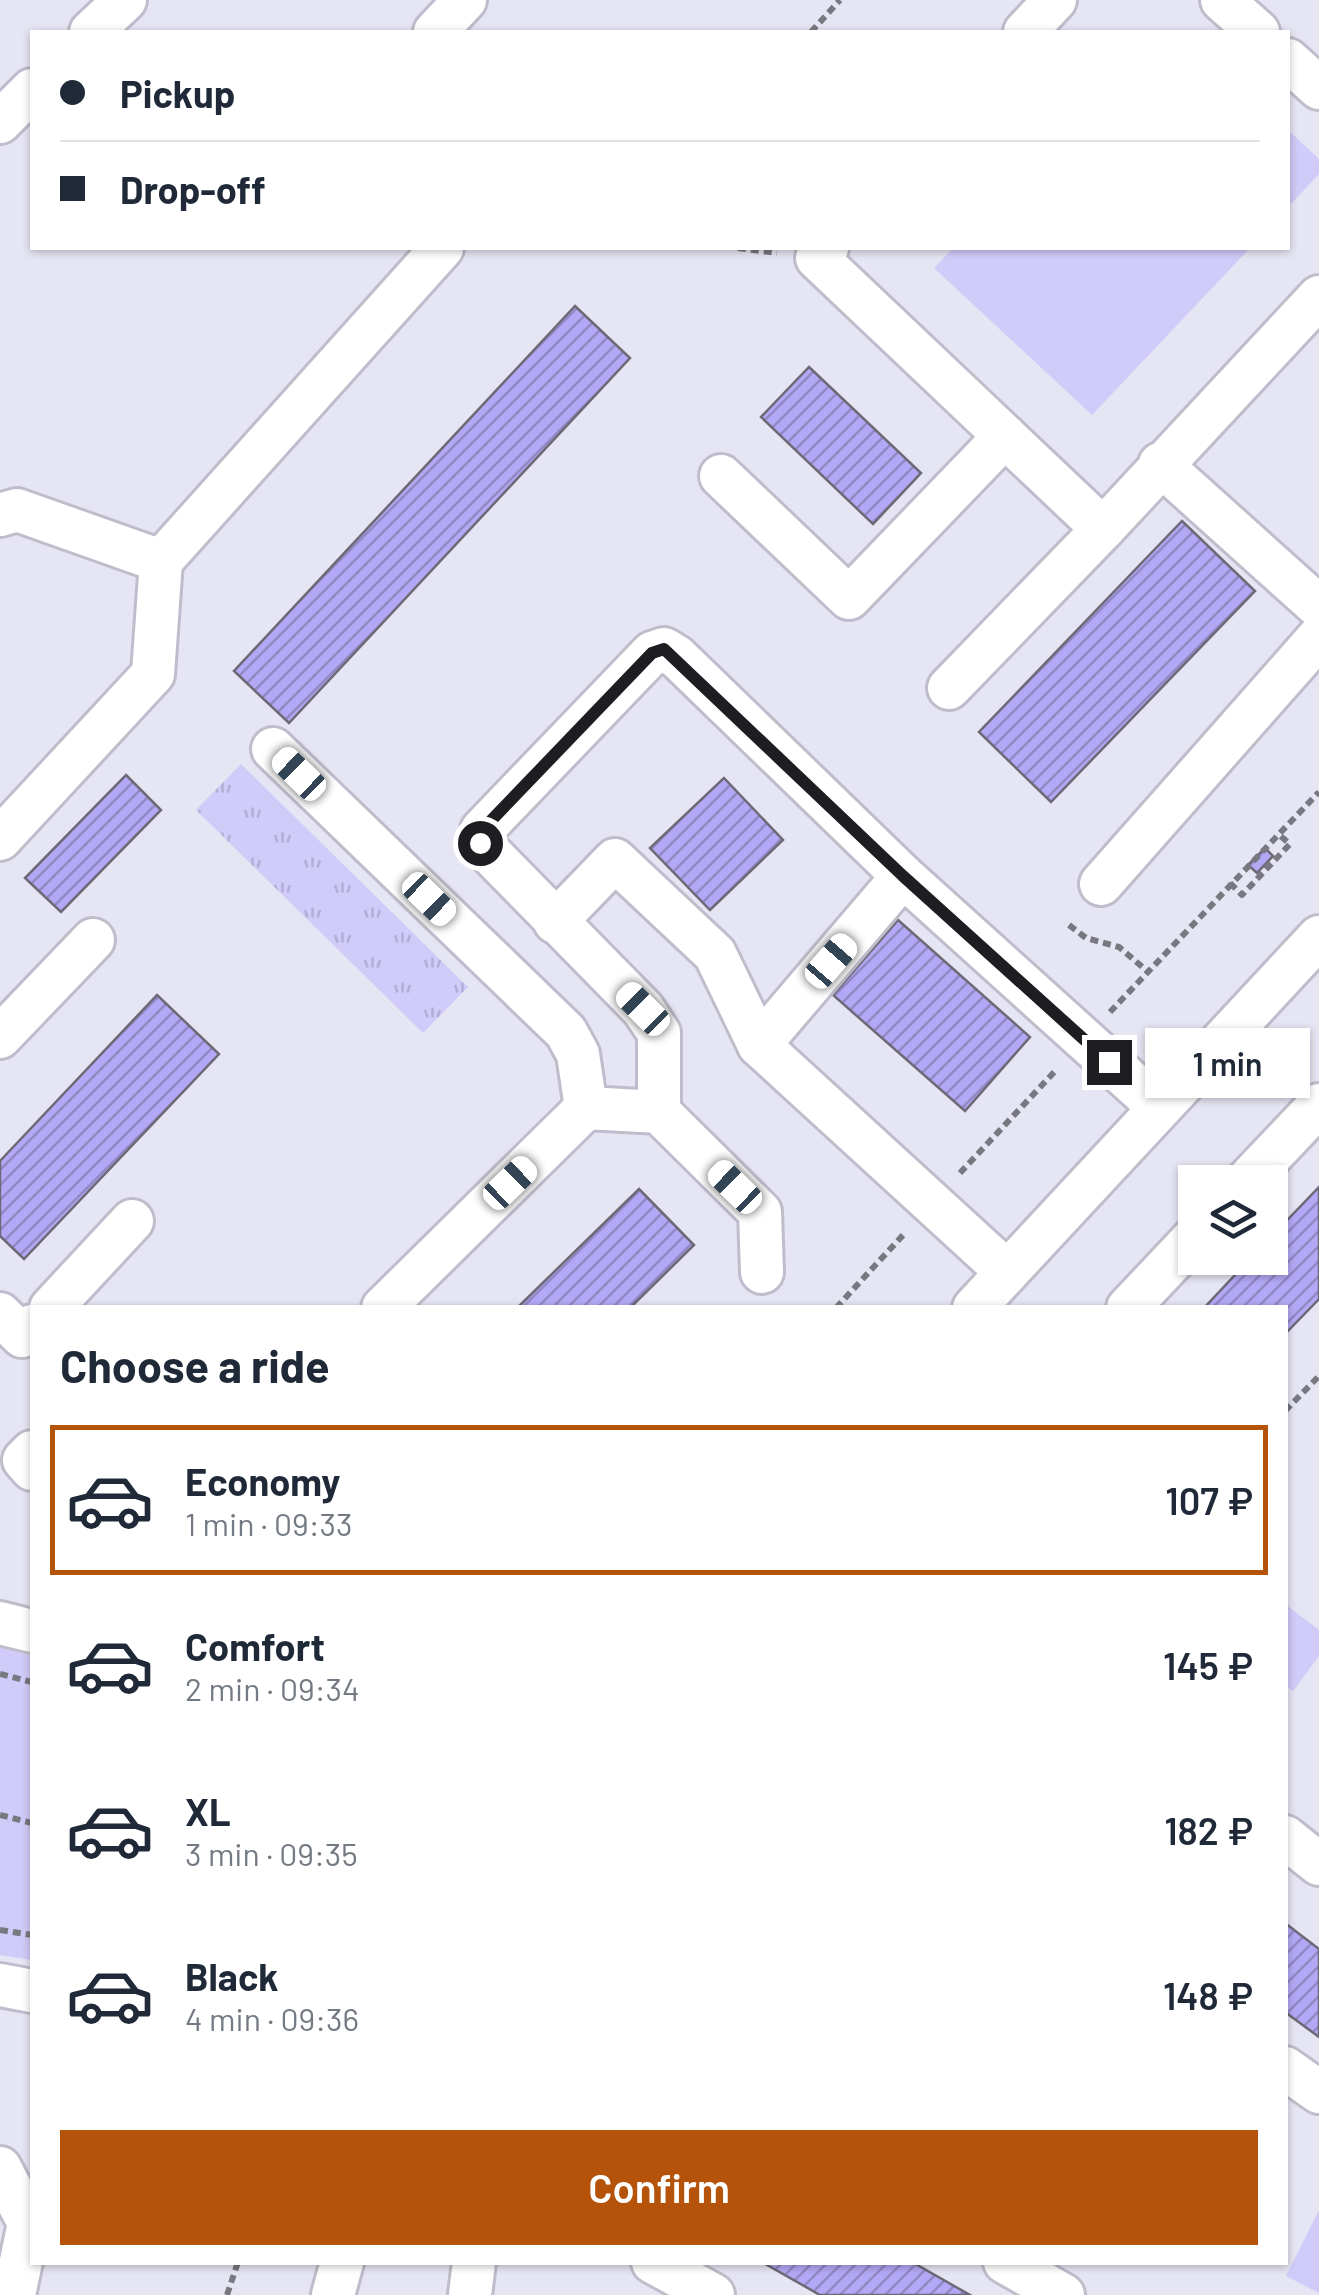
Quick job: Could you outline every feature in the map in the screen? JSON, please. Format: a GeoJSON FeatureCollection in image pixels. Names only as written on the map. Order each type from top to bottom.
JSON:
{"type":"FeatureCollection","features":[{"type":"Feature","properties":{"kind":"street"},"geometry":{"type":"LineString","coordinates":[[93,30],[124,0]]}},
{"type":"Feature","properties":{"kind":"street"},"geometry":{"type":"LineString","coordinates":[[437,30],[466,0]]}},
{"type":"Feature","properties":{"kind":"street"},"geometry":{"type":"LineString","coordinates":[[1028,30],[1056,0]]}},
{"type":"Feature","properties":{"kind":"street"},"geometry":{"type":"LineString","coordinates":[[1222,0],[1256,30]]}},
{"type":"Feature","properties":{"kind":"street"},"geometry":{"type":"LineString","coordinates":[[1290,62],[1319,88]]}},
{"type":"Feature","properties":{"kind":"street"},"geometry":{"type":"LineString","coordinates":[[0,122],[30,92]]}},
{"type":"Feature","properties":{"kind":"street"},"geometry":{"type":"LineString","coordinates":[[0,839],[153,674],[161,561],[440,250]]}},
{"type":"Feature","properties":{"kind":"street"},"geometry":{"type":"LineString","coordinates":[[825,250],[817,258],[1103,529]]}},
{"type":"Feature","properties":{"kind":"street"},"geometry":{"type":"LineString","coordinates":[[949,688],[1319,298]]}},
{"type":"Feature","properties":{"kind":"street"},"geometry":{"type":"LineString","coordinates":[[721,476],[849,598],[1005,436]]}},
{"type":"Feature","properties":{"kind":"street"},"geometry":{"type":"LineString","coordinates":[[1160,464],[1319,607]]}},
{"type":"Feature","properties":{"kind":"street"},"geometry":{"type":"LineString","coordinates":[[0,515],[16,510],[161,561]]}},
{"type":"Feature","properties":{"kind":"street"},"geometry":{"type":"LineString","coordinates":[[1101,884],[1319,637]]}},
{"type":"Feature","properties":{"kind":"street"},"geometry":{"type":"LineString","coordinates":[[659,1112],[659,1033],[643,1009],[486,854],[480,843],[482,830],[652,653],[664,649],[903,876],[1159,1108]]}},
{"type":"Feature","properties":{"kind":"street"},"geometry":{"type":"LineString","coordinates":[[273,749],[566,1032],[578,1054],[586,1108]]}},
{"type":"Feature","properties":{"kind":"street"},"geometry":{"type":"LineString","coordinates":[[556,922],[615,860],[714,954],[759,1045],[1006,1272]]}},
{"type":"Feature","properties":{"kind":"street"},"geometry":{"type":"LineString","coordinates":[[759,1045],[903,876]]}},
{"type":"Feature","properties":{"kind":"street"},"geometry":{"type":"LineString","coordinates":[[977,1305],[1319,937]]}},
{"type":"Feature","properties":{"kind":"street"},"geometry":{"type":"LineString","coordinates":[[0,1037],[93,940]]}},
{"type":"Feature","properties":{"kind":"street"},"geometry":{"type":"LineString","coordinates":[[1262,1165],[1319,1106]]}},
{"type":"Feature","properties":{"kind":"street"},"geometry":{"type":"LineString","coordinates":[[387,1305],[586,1108],[659,1112],[760,1212],[762,1272]]}},
{"type":"Feature","properties":{"kind":"street"},"geometry":{"type":"LineString","coordinates":[[53,1305],[132,1222]]}},
{"type":"Feature","properties":{"kind":"street"},"geometry":{"type":"LineString","coordinates":[[1131,1305],[1178,1255]]}},
{"type":"Feature","properties":{"kind":"street"},"geometry":{"type":"LineString","coordinates":[[0,1314],[22,1336],[30,1328]]}},
{"type":"Feature","properties":{"kind":"street"},"geometry":{"type":"LineString","coordinates":[[0,1623],[30,1630]]}},
{"type":"Feature","properties":{"kind":"street"},"geometry":{"type":"LineString","coordinates":[[1288,1839],[1319,1864]]}},
{"type":"Feature","properties":{"kind":"street"},"geometry":{"type":"LineString","coordinates":[[0,1985],[30,1991]]}},
{"type":"Feature","properties":{"kind":"street"},"geometry":{"type":"LineString","coordinates":[[1288,2070],[1319,2092]]}},
{"type":"Feature","properties":{"kind":"street"},"geometry":{"type":"LineString","coordinates":[[0,2168],[30,2223],[14,2295]]}},
{"type":"Feature","properties":{"kind":"street"},"geometry":{"type":"LineString","coordinates":[[333,2295],[341,2265]]}},
{"type":"Feature","properties":{"kind":"street"},"geometry":{"type":"LineString","coordinates":[[470,2295],[474,2265]]}},
{"type":"Feature","properties":{"kind":"street"},"geometry":{"type":"LineString","coordinates":[[659,2265],[713,2295]]}},
{"type":"Feature","properties":{"kind":"street"},"geometry":{"type":"LineString","coordinates":[[1010,2265],[1063,2295]]}},
{"type":"Feature","properties":{"kind":"path"},"geometry":{"type":"LineString","coordinates":[[812,30],[840,0]]}},
{"type":"Feature","properties":{"kind":"path"},"geometry":{"type":"LineString","coordinates":[[1230,882],[1242,894],[1268,868],[1290,844],[1277,832]]}},
{"type":"Feature","properties":{"kind":"path"},"geometry":{"type":"LineString","coordinates":[[1070,925],[1086,938],[1119,947],[1147,971]]}},
{"type":"Feature","properties":{"kind":"path"},"geometry":{"type":"LineString","coordinates":[[1288,1408],[1319,1376]]}},
{"type":"Feature","properties":{"kind":"path"},"geometry":{"type":"LineString","coordinates":[[0,1674],[30,1682]]}},
{"type":"Feature","properties":{"kind":"path"},"geometry":{"type":"LineString","coordinates":[[0,1815],[30,1822]]}},
{"type":"Feature","properties":{"kind":"path"},"geometry":{"type":"LineString","coordinates":[[0,1930],[30,1936]]}},
{"type":"Feature","properties":{"kind":"path"},"geometry":{"type":"LineString","coordinates":[[227,2295],[237,2265]]}},
{"type":"Feature","properties":{"kind":"green space"},"geometry":{"type":"Polygon","coordinates":[[[1290,132],[1319,159],[1319,174],[1290,205],[1290,132]]]}},
{"type":"Feature","properties":{"kind":"green space"},"geometry":{"type":"Polygon","coordinates":[[[951,250],[1248,250],[1092,415],[934,268],[951,250]]]}},
{"type":"Feature","properties":{"kind":"green space"},"geometry":{"type":"Polygon","coordinates":[[[241,764],[468,987],[423,1033],[196,810],[241,764]]]}},
{"type":"Feature","properties":{"kind":"green space"},"geometry":{"type":"Polygon","coordinates":[[[1288,1606],[1319,1630],[1319,1656],[1293,1691],[1288,1687],[1288,1606]]]}},
{"type":"Feature","properties":{"kind":"green space"},"geometry":{"type":"Polygon","coordinates":[[[0,1647],[30,1655],[30,1960],[0,1955],[0,1647]]]}},
{"type":"Feature","properties":{"kind":"green space"},"geometry":{"type":"Polygon","coordinates":[[[1319,2210],[1319,2293],[1286,2276],[1319,2210]]]}},
{"type":"Feature","properties":{"kind":"building"},"geometry":{"type":"Polygon","coordinates":[[[575,306],[630,358],[289,723],[234,671],[575,306]]]}},
{"type":"Feature","properties":{"kind":"building"},"geometry":{"type":"Polygon","coordinates":[[[809,367],[921,473],[873,524],[761,417],[809,367]]]}},
{"type":"Feature","properties":{"kind":"building"},"geometry":{"type":"Polygon","coordinates":[[[1182,521],[1255,591],[1051,802],[979,732],[1182,521]]]}},
{"type":"Feature","properties":{"kind":"building"},"geometry":{"type":"Polygon","coordinates":[[[126,775],[161,810],[61,912],[25,878],[126,775]]]}},
{"type":"Feature","properties":{"kind":"building"},"geometry":{"type":"Polygon","coordinates":[[[724,778],[783,840],[710,910],[650,848],[724,778]]]}},
{"type":"Feature","properties":{"kind":"building"},"geometry":{"type":"Polygon","coordinates":[[[1265,848],[1273,856],[1257,873],[1248,865],[1265,848]]]}},
{"type":"Feature","properties":{"kind":"building"},"geometry":{"type":"Polygon","coordinates":[[[898,920],[1030,1037],[965,1111],[833,995],[898,920]]]}},
{"type":"Feature","properties":{"kind":"building"},"geometry":{"type":"Polygon","coordinates":[[[157,995],[219,1054],[24,1259],[0,1236],[0,1161],[157,995]]]}},
{"type":"Feature","properties":{"kind":"building"},"geometry":{"type":"Polygon","coordinates":[[[1319,1187],[1319,1299],[1288,1331],[1288,1305],[1207,1305],[1235,1275],[1288,1275],[1288,1219],[1319,1187]]]}},
{"type":"Feature","properties":{"kind":"building"},"geometry":{"type":"Polygon","coordinates":[[[639,1189],[694,1245],[633,1305],[520,1305],[639,1189]]]}},
{"type":"Feature","properties":{"kind":"building"},"geometry":{"type":"Polygon","coordinates":[[[1288,1925],[1319,1949],[1319,2037],[1288,2014],[1288,1925]]]}},
{"type":"Feature","properties":{"kind":"building"},"geometry":{"type":"Polygon","coordinates":[[[767,2265],[917,2265],[970,2295],[820,2295],[767,2265]]]}},
{"type":"Feature","properties":{"kind":"route"},"geometry":{"type":"LineString","coordinates":[[480,843],[482,830],[652,653],[664,649],[677,657],[903,876],[1109,1062]]}}]}
